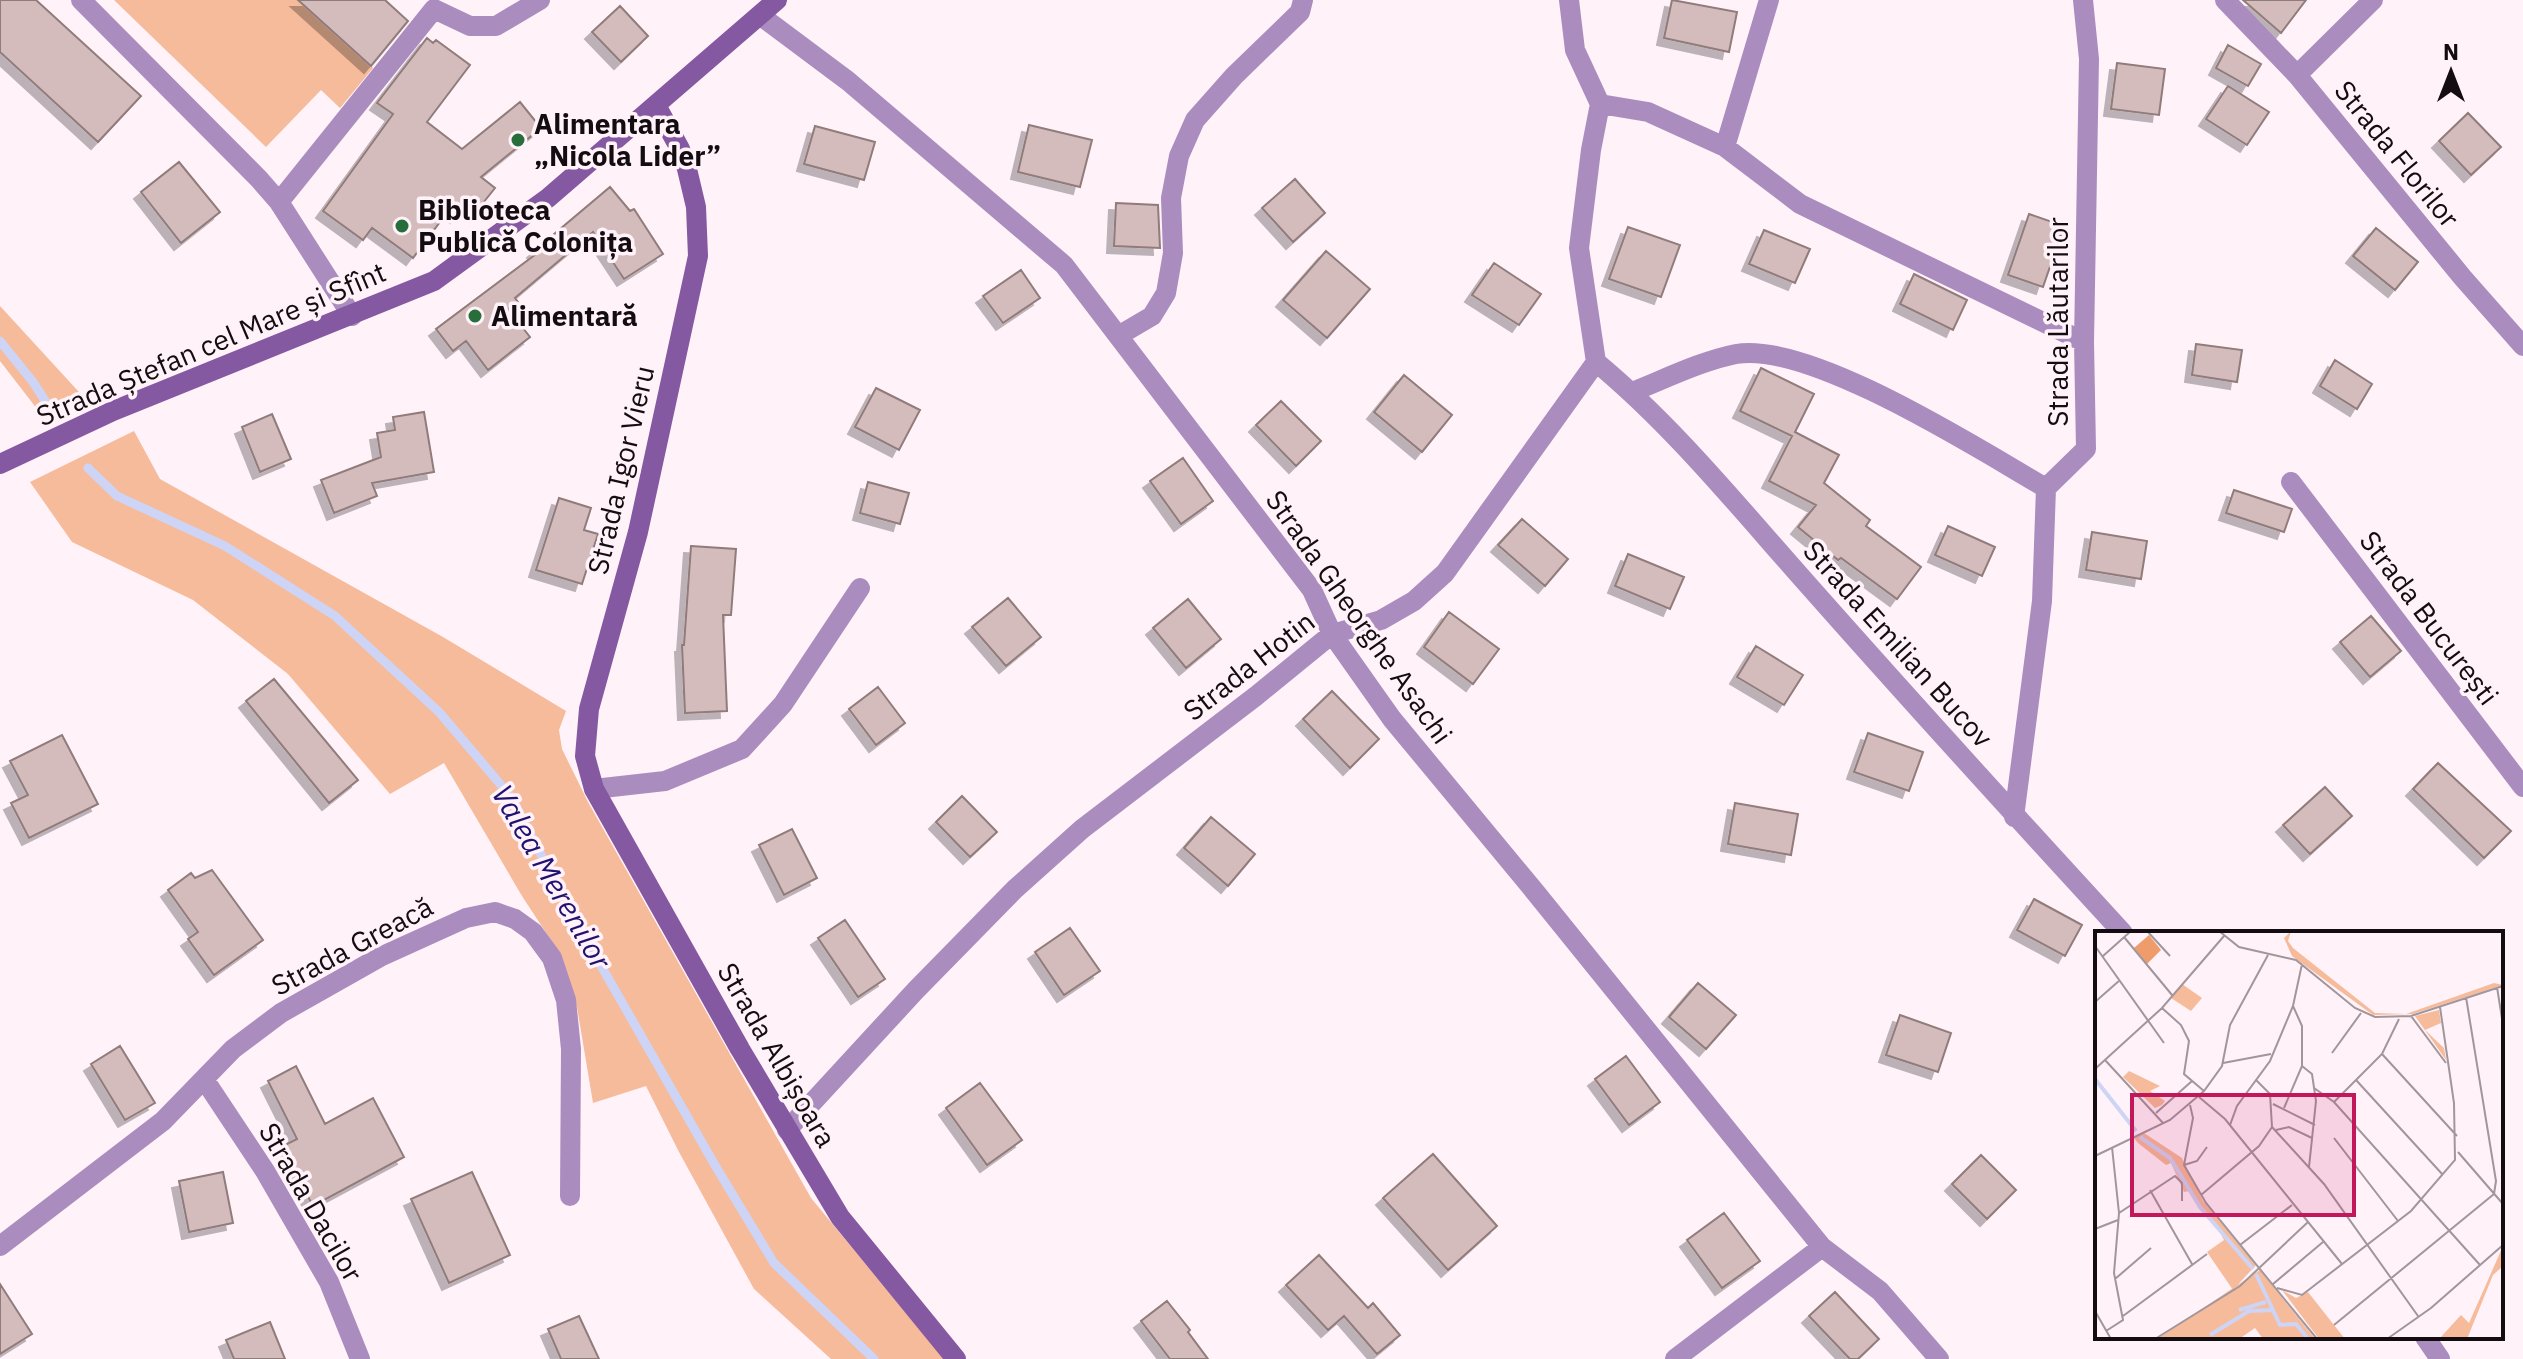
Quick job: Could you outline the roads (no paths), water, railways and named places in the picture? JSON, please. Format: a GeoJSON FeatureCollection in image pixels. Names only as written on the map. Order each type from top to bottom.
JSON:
{"type":"FeatureCollection","features":[{"type":"Feature","properties":{"kind":"street"},"geometry":{"type":"LineString","coordinates":[[81,0],[279,202],[352,316]]}},
{"type":"Feature","properties":{"kind":"street"},"geometry":{"type":"LineString","coordinates":[[279,202],[434,9],[470,26],[496,26],[540,0]]}},
{"type":"Feature","properties":{"kind":"street","name":"Strada Ștefan cel Mare și Sfînt"},"geometry":{"type":"LineString","coordinates":[[0,464],[113,411],[434,281],[548,198],[657,107],[777,0]]}},
{"type":"Feature","properties":{"kind":"street"},"geometry":{"type":"LineString","coordinates":[[1118,336],[1152,316],[1166,293],[1173,253],[1171,198],[1179,156],[1195,120],[1234,76],[1300,12],[1303,0]]}},
{"type":"Feature","properties":{"kind":"street"},"geometry":{"type":"LineString","coordinates":[[1569,0],[1575,50],[1600,104],[1579,248],[1596,362]]}},
{"type":"Feature","properties":{"kind":"street"},"geometry":{"type":"LineString","coordinates":[[1725,147],[1769,0]]}},
{"type":"Feature","properties":{"kind":"street","name":"Strada Lăutarilor"},"geometry":{"type":"LineString","coordinates":[[2046,488],[2086,449],[2084,342],[2089,59],[2083,0]]}},
{"type":"Feature","properties":{"kind":"street","name":"Strada Florilor"},"geometry":{"type":"LineString","coordinates":[[2225,0],[2297,75],[2463,278],[2523,346]]}},
{"type":"Feature","properties":{"kind":"street"},"geometry":{"type":"LineString","coordinates":[[2297,75],[2373,0]]}},
{"type":"Feature","properties":{"kind":"street","name":"Strada Gheorghe Asachi"},"geometry":{"type":"LineString","coordinates":[[761,16],[848,81],[1064,265],[1312,590],[1332,634],[1392,719],[1822,1247],[1880,1291],[1939,1359]]}},
{"type":"Feature","properties":{"kind":"street"},"geometry":{"type":"LineString","coordinates":[[1600,104],[1648,112],[1725,147],[1800,204],[2084,342]]}},
{"type":"Feature","properties":{"kind":"street","name":"Strada Igor Vieru"},"geometry":{"type":"LineString","coordinates":[[585,756],[589,709],[638,532],[698,256],[696,207],[687,169],[680,149],[657,107]]}},
{"type":"Feature","properties":{"kind":"street"},"geometry":{"type":"LineString","coordinates":[[1632,392],[1737,354],[1785,357],[1829,372],[1925,419],[2046,488],[2042,601],[2014,817]]}},
{"type":"Feature","properties":{"kind":"street","name":"Strada Emilian Bucov"},"geometry":{"type":"LineString","coordinates":[[1596,362],[1632,392],[2014,817],[2121,931]]}},
{"type":"Feature","properties":{"kind":"street","name":"Strada Hotin"},"geometry":{"type":"LineString","coordinates":[[787,1130],[916,990],[1015,889],[1082,829],[1332,634],[1381,620],[1414,601],[1445,573],[1596,362]]}},
{"type":"Feature","properties":{"kind":"street","name":"Strada București"},"geometry":{"type":"LineString","coordinates":[[2291,482],[2523,787]]}},
{"type":"Feature","properties":{"kind":"street"},"geometry":{"type":"LineString","coordinates":[[594,789],[665,781],[742,749],[783,704],[860,588]]}},
{"type":"Feature","properties":{"kind":"street","name":"Strada Albișoara"},"geometry":{"type":"LineString","coordinates":[[585,756],[594,789],[787,1130],[840,1217],[956,1359]]}},
{"type":"Feature","properties":{"kind":"street","name":"Strada Greacă"},"geometry":{"type":"LineString","coordinates":[[0,1246],[163,1121],[233,1049],[281,1013],[380,957],[466,918],[495,912],[515,919],[533,932],[552,958],[566,1000],[571,1049],[570,1196]]}},
{"type":"Feature","properties":{"kind":"street","name":"Strada Dacilor"},"geometry":{"type":"LineString","coordinates":[[204,1079],[265,1171],[329,1282],[360,1359]]}},
{"type":"Feature","properties":{"kind":"street"},"geometry":{"type":"LineString","coordinates":[[1675,1359],[1822,1247]]}},
{"type":"Feature","properties":{"kind":"street"},"geometry":{"type":"LineString","coordinates":[[2426,1339],[2440,1359]]}},
{"type":"Feature","properties":{"kind":"waterway","name":"Valea Merenilor"},"geometry":{"type":"LineString","coordinates":[[0,341],[51,410]]}},
{"type":"Feature","properties":{"kind":"waterway","name":"Valea Merenilor"},"geometry":{"type":"LineString","coordinates":[[88,468],[117,496],[225,546],[335,616],[439,712],[512,798],[571,913],[774,1263],[874,1359]]}},
{"type":"Feature","properties":{"kind":"place","name":"Alimentara „Nicola Lider”"},"geometry":{"type":"Point","coordinates":[518,140]}},
{"type":"Feature","properties":{"kind":"place","name":"Biblioteca Publică Colonița"},"geometry":{"type":"Point","coordinates":[402,226]}},
{"type":"Feature","properties":{"kind":"place","name":"Alimentară"},"geometry":{"type":"Point","coordinates":[475,316]}}]}
